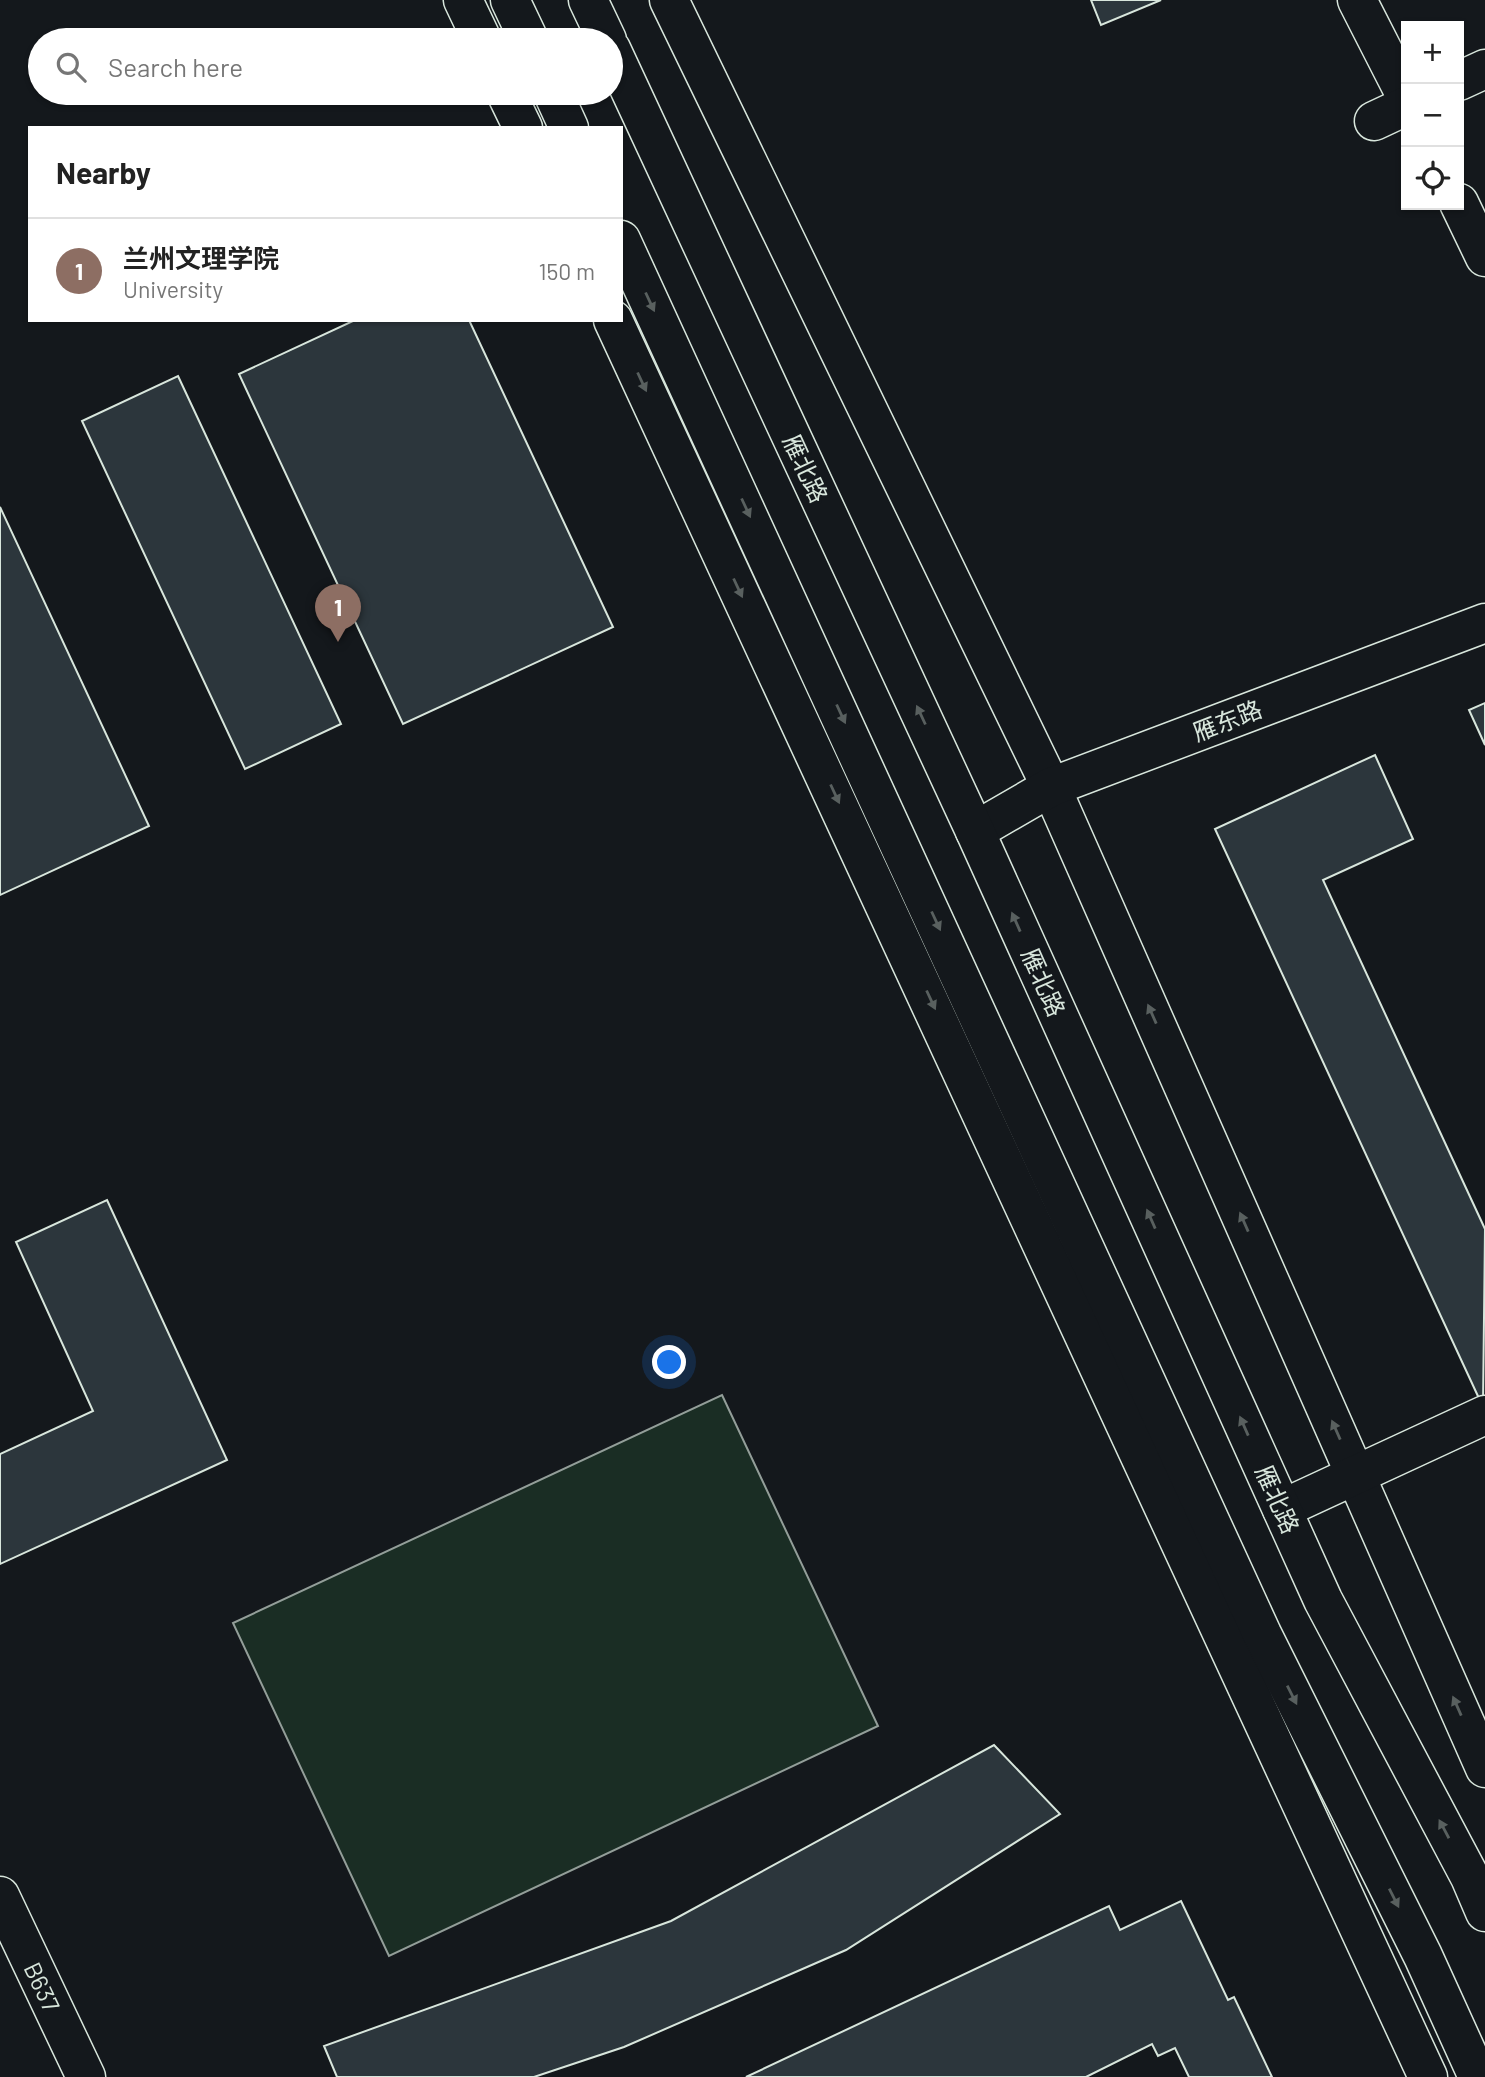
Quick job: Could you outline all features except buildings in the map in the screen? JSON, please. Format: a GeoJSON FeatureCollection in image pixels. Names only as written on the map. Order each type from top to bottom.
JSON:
{"type":"FeatureCollection","features":[{"type":"Feature","properties":{"kind":"street"},"geometry":{"type":"LineString","coordinates":[[463,0],[476,28]]}},
{"type":"Feature","properties":{"kind":"street"},"geometry":{"type":"LineString","coordinates":[[510,0],[523,28]]}},
{"type":"Feature","properties":{"kind":"street"},"geometry":{"type":"LineString","coordinates":[[588,0],[601,28]]}},
{"type":"Feature","properties":{"kind":"street"},"geometry":{"type":"LineString","coordinates":[[669,0],[1051,787],[1485,1768]]}},
{"type":"Feature","properties":{"kind":"street"},"geometry":{"type":"LineString","coordinates":[[1357,0],[1401,86]]}},
{"type":"Feature","properties":{"kind":"street"},"geometry":{"type":"LineString","coordinates":[[1464,80],[1485,69]]}},
{"type":"Feature","properties":{"kind":"street","name":"雁北路"},"geometry":{"type":"LineString","coordinates":[[623,74],[975,831],[1323,1600],[1470,1877],[1485,1912]]}},
{"type":"Feature","properties":{"kind":"street"},"geometry":{"type":"LineString","coordinates":[[512,105],[522,126]]}},
{"type":"Feature","properties":{"kind":"street"},"geometry":{"type":"LineString","coordinates":[[558,105],[568,126]]}},
{"type":"Feature","properties":{"kind":"street"},"geometry":{"type":"LineString","coordinates":[[1462,210],[1485,257]]}},
{"type":"Feature","properties":{"kind":"street"},"geometry":{"type":"LineString","coordinates":[[623,244],[1262,1634],[1423,1956],[1478,2077]]}},
{"type":"Feature","properties":{"kind":"street"},"geometry":{"type":"LineString","coordinates":[[614,322],[1428,2077]]}},
{"type":"Feature","properties":{"kind":"street","name":"雁东路"},"geometry":{"type":"LineString","coordinates":[[975,831],[1051,787],[1485,623]]}},
{"type":"Feature","properties":{"kind":"street"},"geometry":{"type":"LineString","coordinates":[[1282,1509],[1485,1415]]}},
{"type":"Feature","properties":{"kind":"street","name":"B637"},"geometry":{"type":"LineString","coordinates":[[0,1896],[86,2077]]}},
{"type":"Feature","properties":{"kind":"green space"},"geometry":{"type":"Polygon","coordinates":[[[722,1395],[878,1726],[389,1956],[233,1623],[722,1395]]]}},
{"type":"Feature","properties":{"kind":"place","name":"兰州文理学院"},"geometry":{"type":"Point","coordinates":[338,642]}}]}
